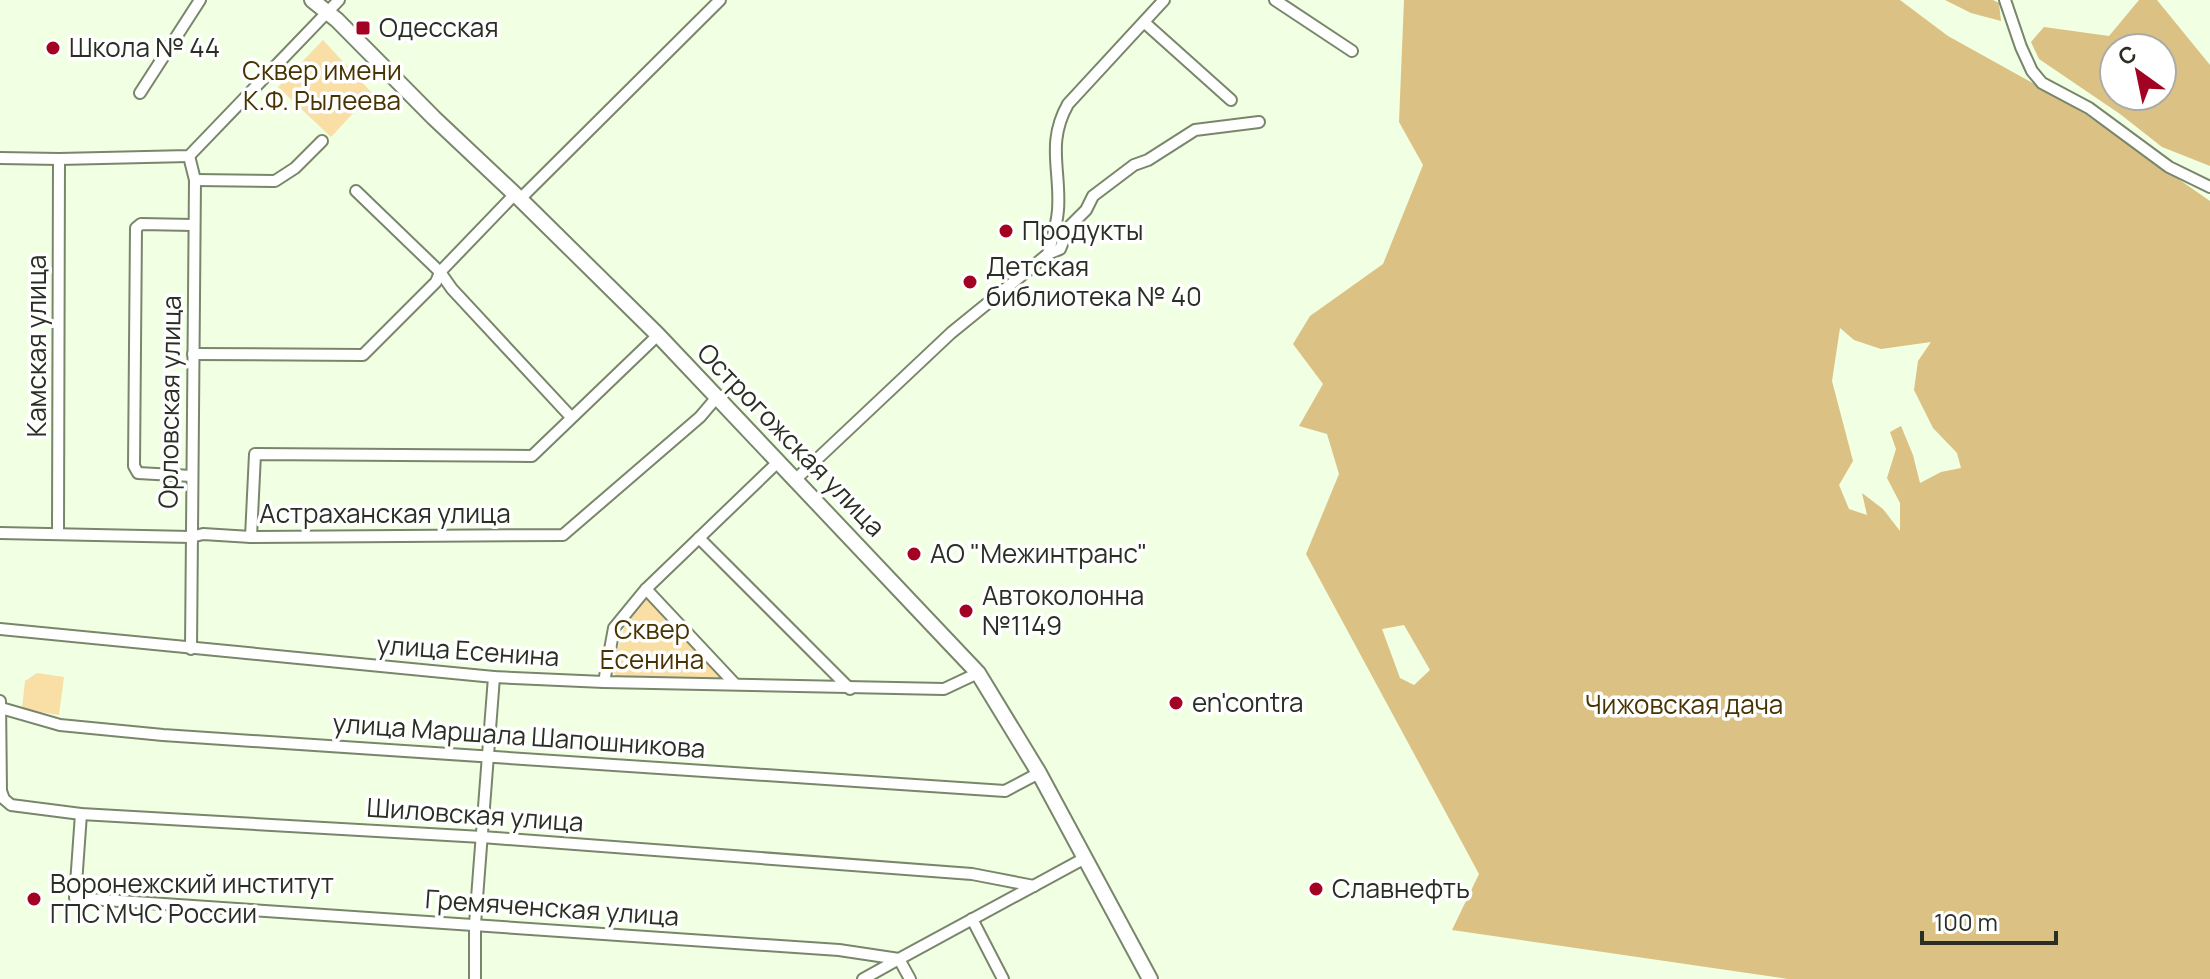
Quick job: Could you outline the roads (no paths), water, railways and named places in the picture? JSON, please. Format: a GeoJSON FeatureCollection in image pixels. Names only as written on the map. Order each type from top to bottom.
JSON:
{"type":"FeatureCollection","features":[{"type":"Feature","properties":{"kind":"street"},"geometry":{"type":"LineString","coordinates":[[140,93],[200,0]]}},
{"type":"Feature","properties":{"kind":"street","name":"Острогожская улица"},"geometry":{"type":"LineString","coordinates":[[312,0],[328,12],[658,335],[978,673],[1039,773],[1150,979]]}},
{"type":"Feature","properties":{"kind":"street"},"geometry":{"type":"LineString","coordinates":[[0,158],[189,156],[339,0]]}},
{"type":"Feature","properties":{"kind":"street"},"geometry":{"type":"LineString","coordinates":[[193,354],[363,355],[436,282],[440,272],[720,0]]}},
{"type":"Feature","properties":{"kind":"street"},"geometry":{"type":"LineString","coordinates":[[1048,254],[1058,209],[1054,142],[1058,122],[1068,104],[1164,0]]}},
{"type":"Feature","properties":{"kind":"street"},"geometry":{"type":"LineString","coordinates":[[2005,0],[2021,47],[2032,71],[2042,83],[2089,108],[2169,167],[2210,187]]}},
{"type":"Feature","properties":{"kind":"street"},"geometry":{"type":"LineString","coordinates":[[1278,1],[1352,51]]}},
{"type":"Feature","properties":{"kind":"street"},"geometry":{"type":"LineString","coordinates":[[1145,23],[1231,100]]}},
{"type":"Feature","properties":{"kind":"street"},"geometry":{"type":"LineString","coordinates":[[796,479],[917,363],[1048,254],[1060,249],[1069,227],[1086,210],[1093,196],[1134,165],[1148,160],[1195,130],[1259,122]]}},
{"type":"Feature","properties":{"kind":"street"},"geometry":{"type":"LineString","coordinates":[[195,180],[275,181],[295,168],[322,141]]}},
{"type":"Feature","properties":{"kind":"street","name":"Орловская улица"},"geometry":{"type":"LineString","coordinates":[[189,156],[195,180],[191,649]]}},
{"type":"Feature","properties":{"kind":"street","name":"Камская улица"},"geometry":{"type":"LineString","coordinates":[[58,533],[59,159]]}},
{"type":"Feature","properties":{"kind":"street"},"geometry":{"type":"LineString","coordinates":[[356,191],[440,272],[452,289],[571,417]]}},
{"type":"Feature","properties":{"kind":"street"},"geometry":{"type":"LineString","coordinates":[[192,476],[138,473],[134,466],[136,228],[141,224],[193,225]]}},
{"type":"Feature","properties":{"kind":"street"},"geometry":{"type":"LineString","coordinates":[[251,537],[255,454],[532,456],[658,335]]}},
{"type":"Feature","properties":{"kind":"street","name":"Астраханская улица"},"geometry":{"type":"LineString","coordinates":[[0,533],[191,537],[203,534],[251,537],[563,535],[700,417],[717,397]]}},
{"type":"Feature","properties":{"kind":"street"},"geometry":{"type":"LineString","coordinates":[[604,682],[614,628],[646,589],[779,461]]}},
{"type":"Feature","properties":{"kind":"street"},"geometry":{"type":"LineString","coordinates":[[699,538],[850,689]]}},
{"type":"Feature","properties":{"kind":"street"},"geometry":{"type":"LineString","coordinates":[[646,589],[735,684]]}},
{"type":"Feature","properties":{"kind":"street","name":"улица Есенина"},"geometry":{"type":"LineString","coordinates":[[0,629],[494,677],[604,682],[944,689],[978,673]]}},
{"type":"Feature","properties":{"kind":"street"},"geometry":{"type":"LineString","coordinates":[[475,979],[475,924],[494,677]]}},
{"type":"Feature","properties":{"kind":"street","name":"улица Маршала Шапошникова"},"geometry":{"type":"LineString","coordinates":[[1,705],[60,725],[104,730],[1005,791],[1039,773]]}},
{"type":"Feature","properties":{"kind":"street","name":"Шиловская улица"},"geometry":{"type":"LineString","coordinates":[[1,705],[1,791],[11,805],[81,814],[482,837],[972,874],[1034,886]]}},
{"type":"Feature","properties":{"kind":"street","name":"Гремяченская улица"},"geometry":{"type":"LineString","coordinates":[[81,814],[75,898],[839,950],[899,959]]}},
{"type":"Feature","properties":{"kind":"street"},"geometry":{"type":"LineString","coordinates":[[863,979],[1085,858]]}},
{"type":"Feature","properties":{"kind":"street"},"geometry":{"type":"LineString","coordinates":[[972,919],[1003,979]]}},
{"type":"Feature","properties":{"kind":"street"},"geometry":{"type":"LineString","coordinates":[[899,959],[910,979]]}},
{"type":"Feature","properties":{"kind":"place","name":"Одесская"},"geometry":{"type":"Point","coordinates":[363,28]}},
{"type":"Feature","properties":{"kind":"place","name":"Школа № 44"},"geometry":{"type":"Point","coordinates":[53,48]}},
{"type":"Feature","properties":{"kind":"place","name":"Продукты"},"geometry":{"type":"Point","coordinates":[1006,231]}},
{"type":"Feature","properties":{"kind":"place","name":"Детская библиотека № 40"},"geometry":{"type":"Point","coordinates":[970,282]}},
{"type":"Feature","properties":{"kind":"place","name":"АО \"Межинтранс\""},"geometry":{"type":"Point","coordinates":[914,554]}},
{"type":"Feature","properties":{"kind":"place","name":"Автоколонна №1149"},"geometry":{"type":"Point","coordinates":[966,611]}},
{"type":"Feature","properties":{"kind":"place","name":"en'contra"},"geometry":{"type":"Point","coordinates":[1176,703]}},
{"type":"Feature","properties":{"kind":"place","name":"Cлавнефть"},"geometry":{"type":"Point","coordinates":[1316,889]}},
{"type":"Feature","properties":{"kind":"place","name":"Воронежский институт ГПС МЧС России"},"geometry":{"type":"Point","coordinates":[34,899]}},
{"type":"Feature","properties":{"kind":"park label","name":"Сквер имени К.Ф. Рылеева"},"geometry":{"type":"Point","coordinates":[322,86]}},
{"type":"Feature","properties":{"kind":"park label","name":"Сквер Есенина"},"geometry":{"type":"Point","coordinates":[652,645]}},
{"type":"Feature","properties":{"kind":"park label","name":"Чижовская дача"},"geometry":{"type":"Point","coordinates":[1684,705]}}]}
